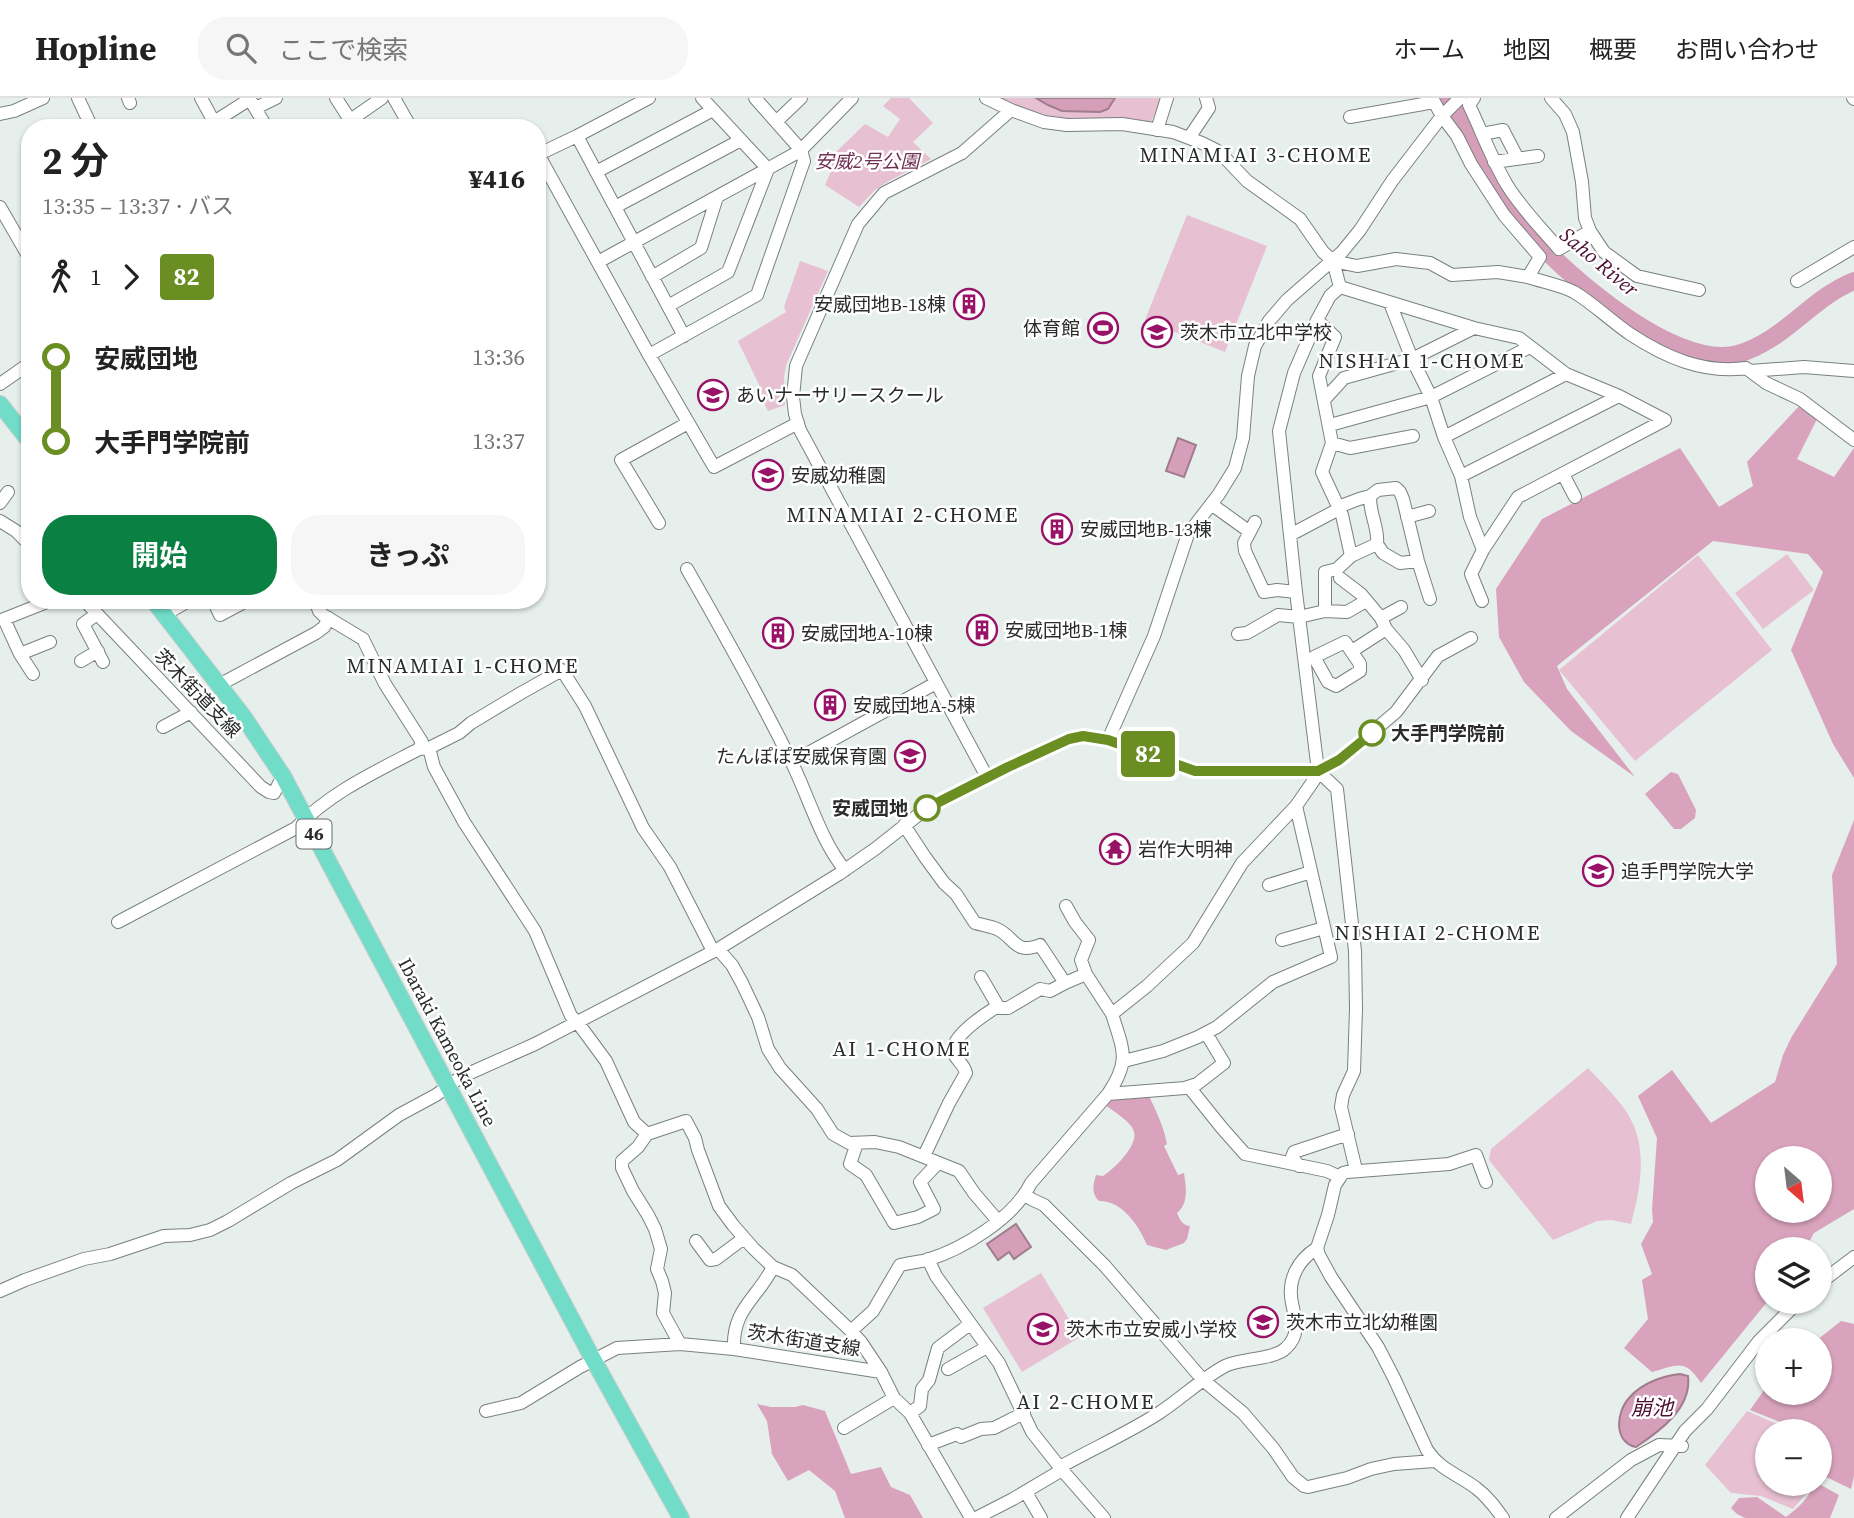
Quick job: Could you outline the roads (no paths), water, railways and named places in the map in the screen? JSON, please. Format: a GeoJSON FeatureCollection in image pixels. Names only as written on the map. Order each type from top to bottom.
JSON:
{"type":"FeatureCollection","features":[{"type":"Feature","properties":{"kind":"main road"},"geometry":{"type":"LineString","coordinates":[[0,404],[21,426]]}},
{"type":"Feature","properties":{"kind":"main road","name":"Ibaraki Kameoka Line"},"geometry":{"type":"LineString","coordinates":[[160,609],[259,738],[283,776],[593,1360],[681,1518]]}},
{"type":"Feature","properties":{"kind":"street"},"geometry":{"type":"LineString","coordinates":[[0,114],[43,98]]}},
{"type":"Feature","properties":{"kind":"street"},"geometry":{"type":"LineString","coordinates":[[78,98],[88,119]]}},
{"type":"Feature","properties":{"kind":"street"},"geometry":{"type":"LineString","coordinates":[[201,98],[209,119]]}},
{"type":"Feature","properties":{"kind":"street"},"geometry":{"type":"LineString","coordinates":[[222,119],[252,102],[276,98]]}},
{"type":"Feature","properties":{"kind":"street"},"geometry":{"type":"LineString","coordinates":[[336,98],[343,119]]}},
{"type":"Feature","properties":{"kind":"street"},"geometry":{"type":"LineString","coordinates":[[353,119],[382,98]]}},
{"type":"Feature","properties":{"kind":"street"},"geometry":{"type":"LineString","coordinates":[[394,98],[406,119]]}},
{"type":"Feature","properties":{"kind":"street"},"geometry":{"type":"LineString","coordinates":[[546,150],[577,136],[634,102],[649,98]]}},
{"type":"Feature","properties":{"kind":"street"},"geometry":{"type":"LineString","coordinates":[[702,98],[768,169]]}},
{"type":"Feature","properties":{"kind":"street"},"geometry":{"type":"LineString","coordinates":[[649,355],[757,295],[804,161],[801,150],[755,98]]}},
{"type":"Feature","properties":{"kind":"street"},"geometry":{"type":"LineString","coordinates":[[777,121],[800,98]]}},
{"type":"Feature","properties":{"kind":"street"},"geometry":{"type":"LineString","coordinates":[[598,262],[801,150],[852,98]]}},
{"type":"Feature","properties":{"kind":"street"},"geometry":{"type":"LineString","coordinates":[[986,98],[1044,122],[1067,125],[1122,124],[1173,132],[1189,138],[1216,150],[1247,181],[1300,219],[1323,252],[1333,261],[1357,265],[1396,259],[1430,263],[1452,275],[1498,272],[1528,277],[1572,291],[1630,334],[1681,362],[1703,368],[1746,368],[1766,383],[1800,399],[1854,440]]}},
{"type":"Feature","properties":{"kind":"street"},"geometry":{"type":"LineString","coordinates":[[1157,130],[1167,98]]}},
{"type":"Feature","properties":{"kind":"street"},"geometry":{"type":"LineString","coordinates":[[1189,138],[1209,108],[1206,98]]}},
{"type":"Feature","properties":{"kind":"street"},"geometry":{"type":"LineString","coordinates":[[1108,740],[1154,636],[1188,534],[1235,468],[1243,438],[1248,376],[1255,346],[1269,321],[1287,300],[1342,252],[1392,181],[1442,116],[1460,98]]}},
{"type":"Feature","properties":{"kind":"street"},"geometry":{"type":"LineString","coordinates":[[1474,98],[1469,105],[1494,162],[1518,201],[1559,249],[1590,231]]}},
{"type":"Feature","properties":{"kind":"street"},"geometry":{"type":"LineString","coordinates":[[1551,98],[1565,114],[1573,132],[1585,218],[1604,252],[1637,276],[1699,290]]}},
{"type":"Feature","properties":{"kind":"street"},"geometry":{"type":"LineString","coordinates":[[1350,117],[1433,100],[1504,215],[1540,257],[1528,277]]}},
{"type":"Feature","properties":{"kind":"street"},"geometry":{"type":"LineString","coordinates":[[252,102],[262,119]]}},
{"type":"Feature","properties":{"kind":"street"},"geometry":{"type":"LineString","coordinates":[[596,173],[713,110]]}},
{"type":"Feature","properties":{"kind":"street"},"geometry":{"type":"LineString","coordinates":[[987,777],[800,430],[793,397],[796,366],[858,224],[884,193],[962,153],[1011,110]]}},
{"type":"Feature","properties":{"kind":"street"},"geometry":{"type":"LineString","coordinates":[[1482,134],[1503,130],[1518,159]]}},
{"type":"Feature","properties":{"kind":"street"},"geometry":{"type":"LineString","coordinates":[[577,136],[684,336]]}},
{"type":"Feature","properties":{"kind":"street"},"geometry":{"type":"LineString","coordinates":[[614,207],[741,140]]}},
{"type":"Feature","properties":{"kind":"street"},"geometry":{"type":"LineString","coordinates":[[1494,162],[1538,156]]}},
{"type":"Feature","properties":{"kind":"street"},"geometry":{"type":"LineString","coordinates":[[546,168],[714,467],[798,422]]}},
{"type":"Feature","properties":{"kind":"street"},"geometry":{"type":"LineString","coordinates":[[668,306],[728,272],[768,169]]}},
{"type":"Feature","properties":{"kind":"street"},"geometry":{"type":"LineString","coordinates":[[652,277],[701,248],[717,197]]}},
{"type":"Feature","properties":{"kind":"street"},"geometry":{"type":"LineString","coordinates":[[0,207],[21,243]]}},
{"type":"Feature","properties":{"kind":"street"},"geometry":{"type":"LineString","coordinates":[[1797,281],[1854,247]]}},
{"type":"Feature","properties":{"kind":"street"},"geometry":{"type":"LineString","coordinates":[[1333,261],[1340,287]]}},
{"type":"Feature","properties":{"kind":"street"},"geometry":{"type":"LineString","coordinates":[[1340,287],[1474,328],[1519,338],[1566,374],[1619,396],[1665,420],[1518,497],[1483,550],[1471,574],[1482,601]]}},
{"type":"Feature","properties":{"kind":"street"},"geometry":{"type":"LineString","coordinates":[[1112,1014],[1194,943],[1242,863],[1296,806],[1318,771],[1279,431],[1294,373],[1329,296],[1340,287]]}},
{"type":"Feature","properties":{"kind":"street"},"geometry":{"type":"LineString","coordinates":[[1390,303],[1412,359],[1431,397],[1461,476],[1470,517],[1483,550]]}},
{"type":"Feature","properties":{"kind":"street"},"geometry":{"type":"LineString","coordinates":[[1317,320],[1335,337],[1319,376],[1332,443],[1322,472],[1342,515],[1351,556]]}},
{"type":"Feature","properties":{"kind":"street"},"geometry":{"type":"LineString","coordinates":[[1324,400],[1344,378],[1412,359],[1474,328]]}},
{"type":"Feature","properties":{"kind":"street"},"geometry":{"type":"LineString","coordinates":[[1330,425],[1431,397],[1530,347]]}},
{"type":"Feature","properties":{"kind":"street"},"geometry":{"type":"LineString","coordinates":[[1750,372],[1804,367],[1854,371]]}},
{"type":"Feature","properties":{"kind":"street"},"geometry":{"type":"LineString","coordinates":[[0,384],[21,369]]}},
{"type":"Feature","properties":{"kind":"street"},"geometry":{"type":"LineString","coordinates":[[1444,437],[1566,374]]}},
{"type":"Feature","properties":{"kind":"street"},"geometry":{"type":"LineString","coordinates":[[1461,476],[1619,396]]}},
{"type":"Feature","properties":{"kind":"street"},"geometry":{"type":"LineString","coordinates":[[659,523],[621,460],[688,423]]}},
{"type":"Feature","properties":{"kind":"street"},"geometry":{"type":"LineString","coordinates":[[1332,443],[1350,448],[1413,436]]}},
{"type":"Feature","properties":{"kind":"street"},"geometry":{"type":"LineString","coordinates":[[1563,474],[1575,497]]}},
{"type":"Feature","properties":{"kind":"street"},"geometry":{"type":"LineString","coordinates":[[1290,535],[1378,490],[1396,488],[1401,492],[1430,599]]}},
{"type":"Feature","properties":{"kind":"street"},"geometry":{"type":"LineString","coordinates":[[1370,496],[1377,544],[1382,553],[1399,564],[1418,561]]}},
{"type":"Feature","properties":{"kind":"street"},"geometry":{"type":"LineString","coordinates":[[1211,504],[1253,527],[1244,543],[1245,551],[1265,592],[1296,592]]}},
{"type":"Feature","properties":{"kind":"street"},"geometry":{"type":"LineString","coordinates":[[1407,517],[1429,511]]}},
{"type":"Feature","properties":{"kind":"street"},"geometry":{"type":"LineString","coordinates":[[0,521],[21,536]]}},
{"type":"Feature","properties":{"kind":"street"},"geometry":{"type":"LineString","coordinates":[[1325,611],[1325,572],[1337,569],[1351,556],[1377,544]]}},
{"type":"Feature","properties":{"kind":"street"},"geometry":{"type":"LineString","coordinates":[[687,569],[739,660],[792,762],[827,840],[845,870]]}},
{"type":"Feature","properties":{"kind":"street"},"geometry":{"type":"LineString","coordinates":[[1340,578],[1361,594],[1404,650],[1422,680]]}},
{"type":"Feature","properties":{"kind":"street"},"geometry":{"type":"LineString","coordinates":[[1238,634],[1247,633],[1278,615],[1299,617],[1325,611],[1347,612],[1366,601]]}},
{"type":"Feature","properties":{"kind":"street"},"geometry":{"type":"LineString","coordinates":[[1352,651],[1401,607]]}},
{"type":"Feature","properties":{"kind":"street"},"geometry":{"type":"LineString","coordinates":[[30,609],[2,620],[33,674]]}},
{"type":"Feature","properties":{"kind":"street","name":"茨木街道支線"},"geometry":{"type":"LineString","coordinates":[[92,609],[265,790],[274,793],[283,776]]}},
{"type":"Feature","properties":{"kind":"street"},"geometry":{"type":"LineString","coordinates":[[164,615],[174,609]]}},
{"type":"Feature","properties":{"kind":"street"},"geometry":{"type":"LineString","coordinates":[[217,609],[220,615],[231,609]]}},
{"type":"Feature","properties":{"kind":"street"},"geometry":{"type":"LineString","coordinates":[[318,609],[363,639],[385,684],[422,742],[464,822],[535,931],[571,1016],[606,1061],[634,1122],[647,1134]]}},
{"type":"Feature","properties":{"kind":"street"},"geometry":{"type":"LineString","coordinates":[[81,661],[101,657],[83,624],[97,614]]}},
{"type":"Feature","properties":{"kind":"street"},"geometry":{"type":"LineString","coordinates":[[219,685],[316,633],[329,618]]}},
{"type":"Feature","properties":{"kind":"street"},"geometry":{"type":"LineString","coordinates":[[0,1291],[84,1259],[110,1254],[164,1236],[190,1235],[210,1230],[228,1221],[291,1182],[337,1160],[399,1115],[436,1095],[461,1077],[578,1023],[715,950],[845,870],[927,808],[1069,739],[1083,736],[1108,740],[1195,771],[1318,771],[1339,760],[1396,712],[1438,656],[1471,638]]}},
{"type":"Feature","properties":{"kind":"street"},"geometry":{"type":"LineString","coordinates":[[20,654],[50,642]]}},
{"type":"Feature","properties":{"kind":"street"},"geometry":{"type":"LineString","coordinates":[[118,922],[296,828],[317,807],[361,779],[459,733],[471,723],[562,670],[585,706],[643,828],[670,867],[715,950],[732,965],[742,983],[758,1017],[768,1049],[780,1068],[817,1109],[834,1135],[843,1140],[857,1143],[875,1142],[924,1156],[959,1171],[998,1221]]}},
{"type":"Feature","properties":{"kind":"street"},"geometry":{"type":"LineString","coordinates":[[792,762],[936,683]]}},
{"type":"Feature","properties":{"kind":"street"},"geometry":{"type":"LineString","coordinates":[[163,727],[191,712]]}},
{"type":"Feature","properties":{"kind":"street"},"geometry":{"type":"LineString","coordinates":[[1318,771],[1337,789],[1354,951],[1354,1071],[1341,1104],[1356,1170]]}},
{"type":"Feature","properties":{"kind":"street"},"geometry":{"type":"LineString","coordinates":[[1124,1061],[1163,1051],[1206,1033],[1273,982],[1331,957],[1296,806]]}},
{"type":"Feature","properties":{"kind":"street"},"geometry":{"type":"LineString","coordinates":[[904,825],[975,923],[997,929],[1024,949],[1040,945],[1065,983]]}},
{"type":"Feature","properties":{"kind":"street"},"geometry":{"type":"LineString","coordinates":[[1269,885],[1311,872]]}},
{"type":"Feature","properties":{"kind":"street"},"geometry":{"type":"LineString","coordinates":[[851,1331],[873,1311],[900,1265],[928,1259],[980,1235],[1014,1209],[1031,1183],[1118,1079],[1124,1061],[1112,1014],[1086,974],[1081,960],[1089,940],[1066,906]]}},
{"type":"Feature","properties":{"kind":"street"},"geometry":{"type":"LineString","coordinates":[[1282,940],[1324,928]]}},
{"type":"Feature","properties":{"kind":"street"},"geometry":{"type":"LineString","coordinates":[[981,977],[999,1008],[1008,1008],[1040,989],[1050,991],[1086,974]]}},
{"type":"Feature","properties":{"kind":"street"},"geometry":{"type":"LineString","coordinates":[[924,1156],[966,1073],[953,1048],[975,1020],[998,1006]]}},
{"type":"Feature","properties":{"kind":"street"},"geometry":{"type":"LineString","coordinates":[[1108,1094],[1197,1084],[1224,1063],[1206,1033]]}},
{"type":"Feature","properties":{"kind":"street"},"geometry":{"type":"LineString","coordinates":[[1189,1087],[1245,1154],[1327,1171],[1340,1177]]}},
{"type":"Feature","properties":{"kind":"street"},"geometry":{"type":"LineString","coordinates":[[680,1343],[663,1313],[665,1293],[657,1269],[661,1249],[655,1229],[633,1191],[622,1168],[622,1161],[638,1147],[647,1134],[686,1121],[695,1138],[719,1206],[744,1238],[773,1267],[792,1275],[851,1331],[881,1372]]}},
{"type":"Feature","properties":{"kind":"street"},"geometry":{"type":"LineString","coordinates":[[1299,1166],[1292,1157],[1294,1152],[1348,1134]]}},
{"type":"Feature","properties":{"kind":"street"},"geometry":{"type":"LineString","coordinates":[[857,1143],[850,1164],[866,1175],[894,1223],[918,1217],[934,1209],[920,1182],[938,1163]]}},
{"type":"Feature","properties":{"kind":"street"},"geometry":{"type":"LineString","coordinates":[[1486,1182],[1476,1156],[1449,1164],[1347,1172],[1335,1185],[1317,1248],[1331,1277],[1378,1347],[1434,1461],[1476,1487],[1503,1518]]}},
{"type":"Feature","properties":{"kind":"street"},"geometry":{"type":"LineString","coordinates":[[1026,1194],[1044,1205],[1105,1266],[1203,1380],[1243,1413],[1293,1477],[1304,1486],[1348,1478],[1394,1464],[1434,1461]]}},
{"type":"Feature","properties":{"kind":"street"},"geometry":{"type":"LineString","coordinates":[[696,1241],[710,1260],[716,1259],[744,1238]]}},
{"type":"Feature","properties":{"kind":"street"},"geometry":{"type":"LineString","coordinates":[[955,1518],[971,1515],[1013,1499],[1061,1468],[1158,1413],[1231,1363],[1249,1361],[1286,1348],[1296,1329],[1291,1293],[1296,1269],[1306,1255],[1317,1248]]}},
{"type":"Feature","properties":{"kind":"street"},"geometry":{"type":"LineString","coordinates":[[1832,1274],[1854,1257]]}},
{"type":"Feature","properties":{"kind":"street"},"geometry":{"type":"LineString","coordinates":[[928,1259],[936,1276],[999,1363],[1032,1432],[1104,1518]]}},
{"type":"Feature","properties":{"kind":"street"},"geometry":{"type":"LineString","coordinates":[[733,1349],[736,1322],[773,1267]]}},
{"type":"Feature","properties":{"kind":"street"},"geometry":{"type":"LineString","coordinates":[[1627,1518],[1681,1446],[1685,1431],[1707,1409],[1759,1341],[1786,1314]]}},
{"type":"Feature","properties":{"kind":"street"},"geometry":{"type":"LineString","coordinates":[[910,1413],[920,1406],[922,1389],[929,1380],[938,1348],[970,1324]]}},
{"type":"Feature","properties":{"kind":"street","name":"茨木街道支線"},"geometry":{"type":"LineString","coordinates":[[486,1411],[521,1403],[617,1348],[680,1343],[881,1372],[894,1398],[910,1413],[971,1515]]}},
{"type":"Feature","properties":{"kind":"street"},"geometry":{"type":"LineString","coordinates":[[948,1369],[987,1346]]}},
{"type":"Feature","properties":{"kind":"street"},"geometry":{"type":"LineString","coordinates":[[844,1428],[894,1398]]}},
{"type":"Feature","properties":{"kind":"street"},"geometry":{"type":"LineString","coordinates":[[928,1445],[957,1434],[961,1437],[981,1429],[994,1428],[1024,1413]]}},
{"type":"Feature","properties":{"kind":"street"},"geometry":{"type":"LineString","coordinates":[[1556,1518],[1631,1460],[1660,1446],[1681,1446]]}},
{"type":"Feature","properties":{"kind":"street"},"geometry":{"type":"LineString","coordinates":[[1027,1494],[1041,1518]]}},
{"type":"Feature","properties":{"kind":"water"},"geometry":{"type":"Polygon","coordinates":[[[1036,98],[1115,98],[1108,109],[1100,112],[1062,111],[1036,98]]]}},
{"type":"Feature","properties":{"kind":"water"},"geometry":{"type":"Polygon","coordinates":[[[1178,438],[1196,445],[1184,477],[1166,471],[1178,438]]]}},
{"type":"Feature","properties":{"kind":"water"},"geometry":{"type":"Polygon","coordinates":[[[1016,1224],[1031,1247],[1014,1259],[1009,1252],[998,1260],[987,1244],[1016,1224]]]}},
{"type":"Feature","properties":{"kind":"water","name":"崩池"},"geometry":{"type":"Polygon","coordinates":[[[1680,1374],[1688,1376],[1688,1388],[1680,1408],[1664,1426],[1645,1441],[1636,1447],[1629,1444],[1623,1439],[1619,1425],[1625,1403],[1647,1384],[1680,1374]]]}},
{"type":"Feature","properties":{"kind":"waterway","name":"Saho River"},"geometry":{"type":"LineString","coordinates":[[1447,98],[1465,125],[1499,195],[1523,227],[1577,280],[1610,306],[1644,329],[1678,346],[1710,355],[1738,354],[1769,340],[1824,298],[1854,281]]}},
{"type":"Feature","properties":{"kind":"place","name":"安威団地B-18棟"},"geometry":{"type":"Point","coordinates":[969,304]}},
{"type":"Feature","properties":{"kind":"place","name":"体育館"},"geometry":{"type":"Point","coordinates":[1103,328]}},
{"type":"Feature","properties":{"kind":"place","name":"茨木市立北中学校"},"geometry":{"type":"Point","coordinates":[1157,332]}},
{"type":"Feature","properties":{"kind":"place","name":"あいナーサリースクール"},"geometry":{"type":"Point","coordinates":[713,395]}},
{"type":"Feature","properties":{"kind":"place","name":"安威幼稚園"},"geometry":{"type":"Point","coordinates":[768,475]}},
{"type":"Feature","properties":{"kind":"place","name":"安威団地B-13棟"},"geometry":{"type":"Point","coordinates":[1057,529]}},
{"type":"Feature","properties":{"kind":"place","name":"安威団地B-1棟"},"geometry":{"type":"Point","coordinates":[982,630]}},
{"type":"Feature","properties":{"kind":"place","name":"安威団地A-10棟"},"geometry":{"type":"Point","coordinates":[778,633]}},
{"type":"Feature","properties":{"kind":"place","name":"安威団地A-5棟"},"geometry":{"type":"Point","coordinates":[830,705]}},
{"type":"Feature","properties":{"kind":"place","name":"大手門学院前"},"geometry":{"type":"Point","coordinates":[1372,733]}},
{"type":"Feature","properties":{"kind":"place","name":"たんぽぽ安威保育園"},"geometry":{"type":"Point","coordinates":[910,756]}},
{"type":"Feature","properties":{"kind":"place","name":"安威団地"},"geometry":{"type":"Point","coordinates":[927,808]}},
{"type":"Feature","properties":{"kind":"place","name":"岩作大明神"},"geometry":{"type":"Point","coordinates":[1115,849]}},
{"type":"Feature","properties":{"kind":"place","name":"追手門学院大学"},"geometry":{"type":"Point","coordinates":[1598,871]}},
{"type":"Feature","properties":{"kind":"place","name":"茨木市立北幼稚園"},"geometry":{"type":"Point","coordinates":[1263,1322]}},
{"type":"Feature","properties":{"kind":"place","name":"茨木市立安威小学校"},"geometry":{"type":"Point","coordinates":[1043,1329]}},
{"type":"Feature","properties":{"kind":"district","name":"MINAMIAI 3-CHOME"},"geometry":{"type":"Point","coordinates":[1256,155]}},
{"type":"Feature","properties":{"kind":"district","name":"NISHIAI 1-CHOME"},"geometry":{"type":"Point","coordinates":[1422,361]}},
{"type":"Feature","properties":{"kind":"district","name":"MINAMIAI 2-CHOME"},"geometry":{"type":"Point","coordinates":[903,515]}},
{"type":"Feature","properties":{"kind":"district","name":"MINAMIAI 1-CHOME"},"geometry":{"type":"Point","coordinates":[463,666]}},
{"type":"Feature","properties":{"kind":"district","name":"NISHIAI 2-CHOME"},"geometry":{"type":"Point","coordinates":[1438,933]}},
{"type":"Feature","properties":{"kind":"district","name":"AI 1-CHOME"},"geometry":{"type":"Point","coordinates":[902,1049]}},
{"type":"Feature","properties":{"kind":"district","name":"AI 2-CHOME"},"geometry":{"type":"Point","coordinates":[1086,1402]}},
{"type":"Feature","properties":{"kind":"park label","name":"安威2号公園"},"geometry":{"type":"Point","coordinates":[867,161]}}]}
